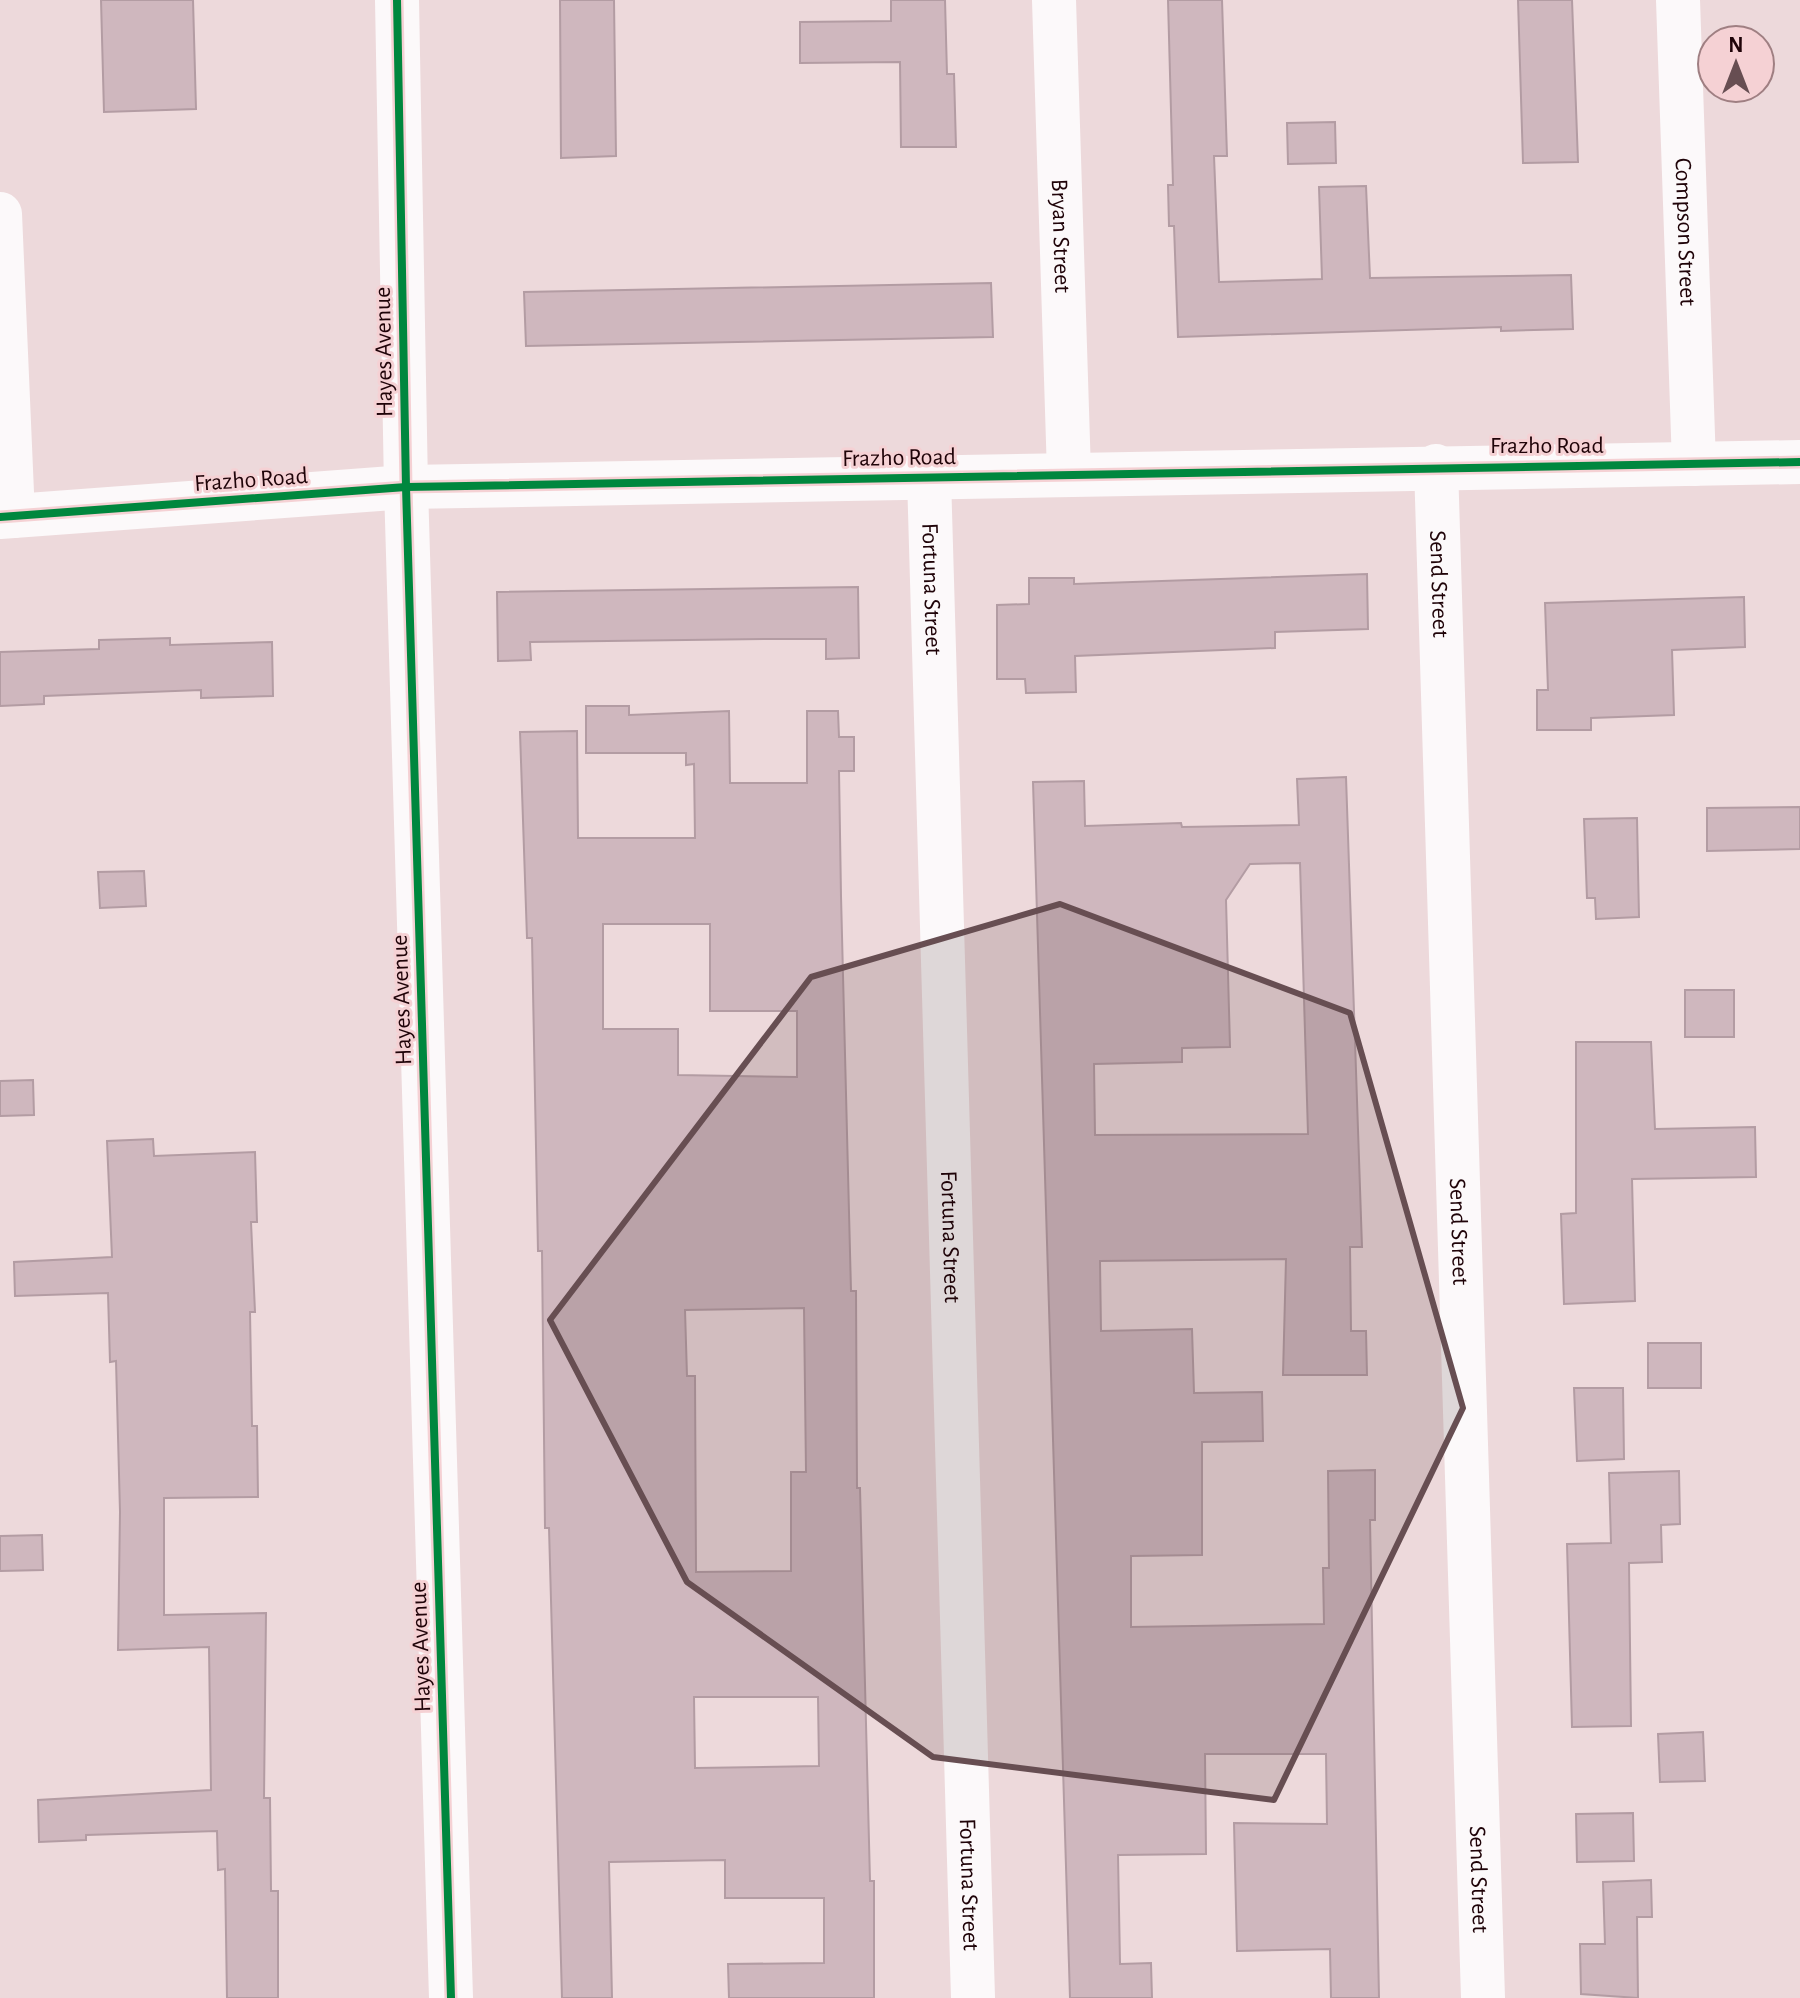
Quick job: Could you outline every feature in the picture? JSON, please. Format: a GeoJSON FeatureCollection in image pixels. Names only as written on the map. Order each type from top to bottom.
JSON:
{"type":"FeatureCollection","features":[{"type":"Feature","properties":{"kind":"street","name":"Hayes Avenue"},"geometry":{"type":"LineString","coordinates":[[397,0],[406,487],[451,1998]]}},
{"type":"Feature","properties":{"kind":"street","name":"Bryan Street"},"geometry":{"type":"LineString","coordinates":[[1054,0],[1069,473]]}},
{"type":"Feature","properties":{"kind":"street","name":"Compson Street"},"geometry":{"type":"LineString","coordinates":[[1678,0],[1694,464]]}},
{"type":"Feature","properties":{"kind":"street"},"geometry":{"type":"LineString","coordinates":[[0,214],[6,516]]}},
{"type":"Feature","properties":{"kind":"street","name":"Frazho Road"},"geometry":{"type":"LineString","coordinates":[[6,516],[406,487],[1436,466],[1800,462]]}},
{"type":"Feature","properties":{"kind":"street","name":"Send Street"},"geometry":{"type":"LineString","coordinates":[[1436,466],[1483,1998]]}},
{"type":"Feature","properties":{"kind":"street","name":"Fortuna Street"},"geometry":{"type":"LineString","coordinates":[[929,477],[973,1998]]}},
{"type":"Feature","properties":{"kind":"highlighted area"},"geometry":{"type":"Polygon","coordinates":[[[1060,904],[1350,1013],[1463,1408],[1274,1800],[933,1757],[687,1582],[550,1320],[811,977],[1060,904]]]}},
{"type":"Feature","properties":{"kind":"building"},"geometry":{"type":"Polygon","coordinates":[[[101,0],[193,0],[196,109],[104,112],[101,0]]]}},
{"type":"Feature","properties":{"kind":"building"},"geometry":{"type":"Polygon","coordinates":[[[560,0],[614,0],[616,156],[561,158],[560,0]]]}},
{"type":"Feature","properties":{"kind":"building"},"geometry":{"type":"Polygon","coordinates":[[[891,0],[945,0],[947,74],[954,74],[956,147],[901,147],[900,62],[800,63],[800,22],[891,21],[891,0]]]}},
{"type":"Feature","properties":{"kind":"building"},"geometry":{"type":"Polygon","coordinates":[[[1168,0],[1222,0],[1227,156],[1214,156],[1219,282],[1322,279],[1319,187],[1366,186],[1370,278],[1571,275],[1573,329],[1501,331],[1501,327],[1178,337],[1174,226],[1169,226],[1168,185],[1173,185],[1168,0]]]}},
{"type":"Feature","properties":{"kind":"building"},"geometry":{"type":"Polygon","coordinates":[[[1518,0],[1572,0],[1578,162],[1523,163],[1518,0]]]}},
{"type":"Feature","properties":{"kind":"building"},"geometry":{"type":"Polygon","coordinates":[[[1335,122],[1336,163],[1288,164],[1287,123],[1335,122]]]}},
{"type":"Feature","properties":{"kind":"building"},"geometry":{"type":"Polygon","coordinates":[[[991,283],[993,337],[526,346],[524,292],[991,283]]]}},
{"type":"Feature","properties":{"kind":"building"},"geometry":{"type":"Polygon","coordinates":[[[1367,574],[1368,629],[1275,632],[1275,648],[1075,656],[1076,692],[1026,693],[1025,679],[997,679],[997,605],[1029,604],[1029,578],[1074,578],[1074,584],[1367,574]]]}},
{"type":"Feature","properties":{"kind":"building"},"geometry":{"type":"Polygon","coordinates":[[[858,587],[859,658],[826,659],[826,639],[767,639],[530,642],[531,660],[498,661],[497,592],[858,587]]]}},
{"type":"Feature","properties":{"kind":"building"},"geometry":{"type":"Polygon","coordinates":[[[1744,597],[1745,647],[1672,650],[1674,715],[1591,718],[1591,730],[1537,730],[1537,690],[1548,690],[1545,603],[1744,597]]]}},
{"type":"Feature","properties":{"kind":"building"},"geometry":{"type":"Polygon","coordinates":[[[170,638],[170,645],[272,642],[273,696],[201,698],[201,690],[44,696],[44,704],[0,706],[0,652],[99,649],[99,640],[170,638]]]}},
{"type":"Feature","properties":{"kind":"building"},"geometry":{"type":"Polygon","coordinates":[[[586,706],[629,706],[629,715],[729,711],[730,783],[807,783],[807,711],[838,711],[839,737],[854,737],[854,771],[839,771],[851,1291],[856,1291],[857,1488],[860,1488],[870,1881],[874,1881],[874,1998],[729,1998],[728,1964],[824,1963],[824,1898],[725,1898],[725,1860],[609,1862],[612,1998],[562,1998],[549,1528],[545,1528],[542,1251],[538,1251],[532,938],[527,938],[520,732],[577,731],[578,838],[695,838],[694,764],[686,765],[686,753],[586,753],[586,706]],[[603,924],[603,1029],[678,1029],[678,1075],[797,1077],[797,1011],[710,1011],[710,924],[603,924]],[[804,1308],[685,1310],[687,1376],[695,1376],[696,1572],[791,1571],[791,1472],[806,1472],[804,1308]],[[694,1697],[695,1768],[819,1766],[818,1697],[694,1697]]]}},
{"type":"Feature","properties":{"kind":"building"},"geometry":{"type":"Polygon","coordinates":[[[1346,777],[1362,1247],[1350,1247],[1351,1331],[1366,1331],[1367,1375],[1283,1375],[1286,1259],[1100,1261],[1101,1331],[1192,1329],[1194,1393],[1262,1392],[1263,1441],[1202,1442],[1202,1555],[1131,1556],[1131,1627],[1324,1624],[1323,1568],[1329,1568],[1328,1471],[1375,1470],[1375,1520],[1370,1520],[1379,1998],[1331,1998],[1330,1949],[1237,1951],[1234,1823],[1327,1824],[1326,1754],[1205,1754],[1206,1854],[1118,1855],[1120,1964],[1151,1963],[1152,1998],[1070,1998],[1033,782],[1084,781],[1085,826],[1181,823],[1182,827],[1299,825],[1297,779],[1346,777]],[[1300,863],[1250,864],[1226,900],[1230,1047],[1182,1048],[1182,1062],[1094,1064],[1095,1135],[1308,1134],[1300,863]]]}},
{"type":"Feature","properties":{"kind":"building"},"geometry":{"type":"Polygon","coordinates":[[[1800,807],[1800,849],[1707,851],[1707,808],[1800,807]]]}},
{"type":"Feature","properties":{"kind":"building"},"geometry":{"type":"Polygon","coordinates":[[[1637,818],[1639,917],[1596,919],[1595,898],[1587,898],[1584,819],[1637,818]]]}},
{"type":"Feature","properties":{"kind":"building"},"geometry":{"type":"Polygon","coordinates":[[[144,871],[146,906],[100,908],[98,872],[144,871]]]}},
{"type":"Feature","properties":{"kind":"building"},"geometry":{"type":"Polygon","coordinates":[[[1685,990],[1734,990],[1734,1037],[1685,1037],[1685,990]]]}},
{"type":"Feature","properties":{"kind":"building"},"geometry":{"type":"Polygon","coordinates":[[[1576,1042],[1651,1042],[1655,1129],[1755,1127],[1756,1177],[1632,1179],[1635,1301],[1564,1304],[1561,1214],[1576,1213],[1576,1042]]]}},
{"type":"Feature","properties":{"kind":"building"},"geometry":{"type":"Polygon","coordinates":[[[33,1080],[34,1115],[0,1116],[0,1081],[33,1080]]]}},
{"type":"Feature","properties":{"kind":"building"},"geometry":{"type":"Polygon","coordinates":[[[153,1139],[154,1156],[255,1152],[257,1222],[251,1222],[255,1312],[250,1312],[252,1426],[257,1426],[258,1497],[164,1498],[164,1615],[266,1613],[264,1798],[270,1798],[271,1891],[278,1891],[278,1998],[227,1998],[225,1869],[218,1870],[217,1831],[86,1835],[86,1840],[39,1842],[38,1800],[211,1790],[209,1647],[118,1650],[120,1512],[116,1361],[110,1362],[108,1293],[15,1296],[14,1262],[112,1257],[107,1141],[153,1139]]]}},
{"type":"Feature","properties":{"kind":"building"},"geometry":{"type":"Polygon","coordinates":[[[1648,1343],[1701,1343],[1701,1388],[1648,1388],[1648,1343]]]}},
{"type":"Feature","properties":{"kind":"building"},"geometry":{"type":"Polygon","coordinates":[[[1574,1388],[1623,1388],[1624,1459],[1577,1461],[1574,1388]]]}},
{"type":"Feature","properties":{"kind":"building"},"geometry":{"type":"Polygon","coordinates":[[[1679,1471],[1680,1524],[1661,1525],[1662,1562],[1629,1563],[1631,1726],[1572,1727],[1567,1544],[1611,1543],[1609,1473],[1679,1471]]]}},
{"type":"Feature","properties":{"kind":"building"},"geometry":{"type":"Polygon","coordinates":[[[42,1535],[43,1570],[0,1571],[0,1536],[42,1535]]]}},
{"type":"Feature","properties":{"kind":"building"},"geometry":{"type":"Polygon","coordinates":[[[1703,1732],[1705,1781],[1660,1782],[1658,1734],[1703,1732]]]}},
{"type":"Feature","properties":{"kind":"building"},"geometry":{"type":"Polygon","coordinates":[[[1633,1813],[1634,1861],[1577,1862],[1576,1814],[1633,1813]]]}},
{"type":"Feature","properties":{"kind":"building"},"geometry":{"type":"Polygon","coordinates":[[[1651,1880],[1652,1917],[1637,1917],[1638,1998],[1581,1994],[1580,1944],[1605,1944],[1603,1882],[1651,1880]]]}},
{"type":"Feature","properties":{"kind":"cycle path"},"geometry":{"type":"LineString","coordinates":[[397,0],[406,487],[451,1998]]}},
{"type":"Feature","properties":{"kind":"cycle path"},"geometry":{"type":"LineString","coordinates":[[0,517],[406,487],[1800,462]]}}]}
